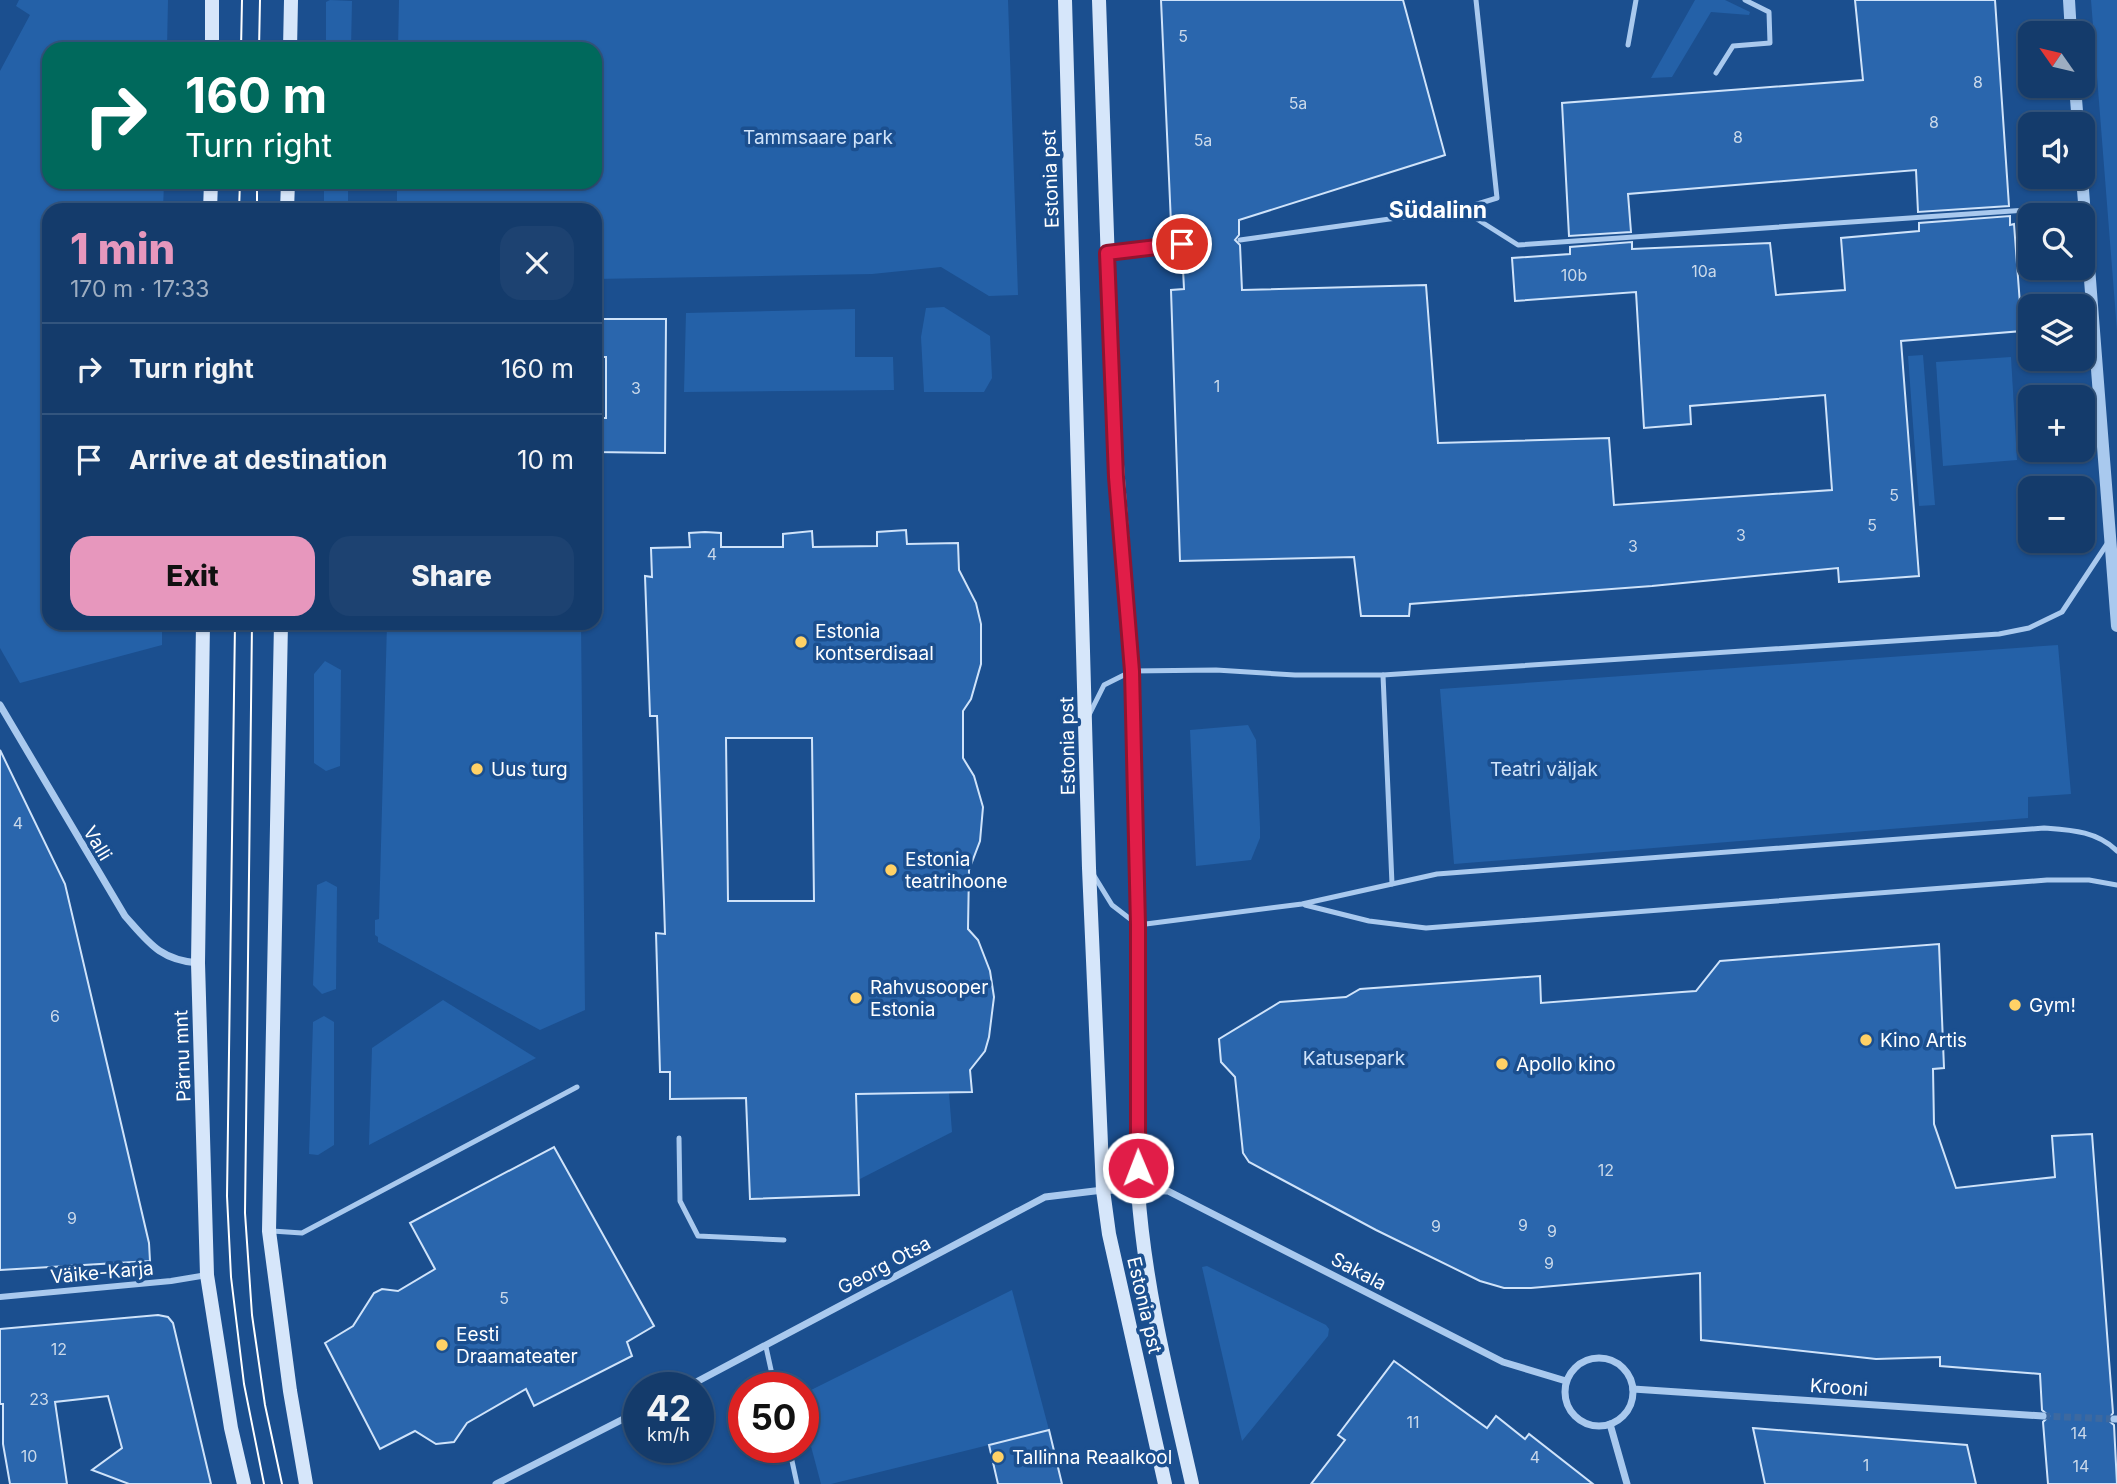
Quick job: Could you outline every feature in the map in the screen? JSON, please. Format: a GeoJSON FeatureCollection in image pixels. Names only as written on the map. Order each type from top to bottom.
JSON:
{"type":"FeatureCollection","features":[{"type":"Feature","properties":{"kind":"main road"},"geometry":{"type":"LineString","coordinates":[[212,0],[212,42]]}},
{"type":"Feature","properties":{"kind":"main road"},"geometry":{"type":"LineString","coordinates":[[290,42],[291,0]]}},
{"type":"Feature","properties":{"kind":"main road","name":"Estonia pst"},"geometry":{"type":"LineString","coordinates":[[1065,0],[1090,868],[1103,1190],[1109,1234],[1166,1484]]}},
{"type":"Feature","properties":{"kind":"main road","name":"Estonia pst"},"geometry":{"type":"LineString","coordinates":[[1099,0],[1116,477],[1132,671],[1138,925],[1138,1190],[1148,1285],[1192,1484]]}},
{"type":"Feature","properties":{"kind":"main road","name":"Pärnu mnt"},"geometry":{"type":"LineString","coordinates":[[204,630],[198,963],[207,1275],[231,1428],[244,1484]]}},
{"type":"Feature","properties":{"kind":"main road"},"geometry":{"type":"LineString","coordinates":[[281,630],[269,1231],[290,1391],[306,1484]]}},
{"type":"Feature","properties":{"kind":"street"},"geometry":{"type":"LineString","coordinates":[[2069,0],[2070,21]]}},
{"type":"Feature","properties":{"kind":"street"},"geometry":{"type":"LineString","coordinates":[[2091,280],[2113,536],[2117,626]]}},
{"type":"Feature","properties":{"kind":"street","name":"Valli"},"geometry":{"type":"LineString","coordinates":[[0,705],[125,916],[151,946],[176,962],[198,963]]}},
{"type":"Feature","properties":{"kind":"street","name":"Georg Otsa"},"geometry":{"type":"LineString","coordinates":[[714,1373],[1045,1197],[1103,1190],[1138,1190]]}},
{"type":"Feature","properties":{"kind":"street","name":"Sakala"},"geometry":{"type":"LineString","coordinates":[[1138,1190],[1168,1191],[1503,1363],[1566,1381]]}},
{"type":"Feature","properties":{"kind":"street","name":"Väike-Karja"},"geometry":{"type":"LineString","coordinates":[[0,1297],[171,1281],[207,1275]]}},
{"type":"Feature","properties":{"kind":"street"},"geometry":{"type":"LineString","coordinates":[[1603,1358],[1613,1360],[1625,1369],[1633,1389],[1633,1399],[1625,1415],[1610,1424],[1593,1426],[1578,1419],[1565,1398],[1566,1381],[1577,1366],[1585,1361],[1603,1358]]}},
{"type":"Feature","properties":{"kind":"street","name":"Krooni"},"geometry":{"type":"LineString","coordinates":[[1633,1389],[2043,1416]]}},
{"type":"Feature","properties":{"kind":"street"},"geometry":{"type":"LineString","coordinates":[[496,1484],[623,1419]]}},
{"type":"Feature","properties":{"kind":"street"},"geometry":{"type":"LineString","coordinates":[[1610,1424],[1627,1484]]}},
{"type":"Feature","properties":{"kind":"lane"},"geometry":{"type":"LineString","coordinates":[[1240,240],[1461,209],[1497,198],[1476,0]]}},
{"type":"Feature","properties":{"kind":"lane"},"geometry":{"type":"LineString","coordinates":[[1628,45],[1636,0]]}},
{"type":"Feature","properties":{"kind":"lane"},"geometry":{"type":"LineString","coordinates":[[1716,72],[1733,46],[1770,43],[1769,12],[1745,0]]}},
{"type":"Feature","properties":{"kind":"lane"},"geometry":{"type":"LineString","coordinates":[[1461,209],[1518,245],[2018,210]]}},
{"type":"Feature","properties":{"kind":"lane"},"geometry":{"type":"LineString","coordinates":[[1107,253],[1182,244]]}},
{"type":"Feature","properties":{"kind":"lane"},"geometry":{"type":"LineString","coordinates":[[1086,720],[1104,685],[1132,671],[1216,670],[1295,675],[1383,675],[1999,634],[2029,628],[2062,612],[2113,536]]}},
{"type":"Feature","properties":{"kind":"lane"},"geometry":{"type":"LineString","coordinates":[[1383,675],[1392,884]]}},
{"type":"Feature","properties":{"kind":"lane"},"geometry":{"type":"LineString","coordinates":[[1090,868],[1112,905],[1138,925],[1302,904],[1437,874],[2044,828],[2080,830],[2110,844],[2117,851]]}},
{"type":"Feature","properties":{"kind":"lane"},"geometry":{"type":"LineString","coordinates":[[1302,904],[1369,921],[1426,928],[2047,880],[2089,880],[2117,885]]}},
{"type":"Feature","properties":{"kind":"lane"},"geometry":{"type":"LineString","coordinates":[[269,1231],[302,1233],[577,1087]]}},
{"type":"Feature","properties":{"kind":"lane"},"geometry":{"type":"LineString","coordinates":[[679,1138],[680,1201],[698,1236],[784,1240]]}},
{"type":"Feature","properties":{"kind":"lane"},"geometry":{"type":"LineString","coordinates":[[766,1347],[771,1372]]}},
{"type":"Feature","properties":{"kind":"lane"},"geometry":{"type":"LineString","coordinates":[[792,1463],[797,1484]]}},
{"type":"Feature","properties":{"kind":"green space"},"geometry":{"type":"Polygon","coordinates":[[[19,0],[168,0],[167,42],[42,42],[42,189],[164,189],[163,203],[42,203],[42,630],[162,630],[162,645],[20,683],[0,648],[0,71],[30,15],[16,6],[19,0]]]}},
{"type":"Feature","properties":{"kind":"green space","name":"Tammsaare park"},"geometry":{"type":"Polygon","coordinates":[[[399,0],[1008,0],[1018,295],[989,296],[941,267],[872,274],[602,279],[602,203],[397,203],[397,189],[602,189],[602,42],[398,42],[399,0]]]}},
{"type":"Feature","properties":{"kind":"green space"},"geometry":{"type":"Polygon","coordinates":[[[1695,0],[1725,0],[1750,12],[1749,15],[1711,12],[1672,77],[1651,78],[1695,0]]]}},
{"type":"Feature","properties":{"kind":"green space"},"geometry":{"type":"Polygon","coordinates":[[[2091,0],[2117,0],[2117,331],[2095,51],[2095,21],[2093,21],[2091,0]]]}},
{"type":"Feature","properties":{"kind":"green space"},"geometry":{"type":"Polygon","coordinates":[[[352,1],[351,42],[326,42],[326,2],[352,1]]]}},
{"type":"Feature","properties":{"kind":"green space"},"geometry":{"type":"Polygon","coordinates":[[[324,189],[348,189],[348,203],[324,203],[324,189]]]}},
{"type":"Feature","properties":{"kind":"green space"},"geometry":{"type":"Polygon","coordinates":[[[944,307],[990,336],[992,378],[984,392],[924,392],[921,337],[926,308],[944,307]]]}},
{"type":"Feature","properties":{"kind":"green space"},"geometry":{"type":"Polygon","coordinates":[[[855,309],[855,357],[893,357],[894,390],[684,392],[686,313],[855,309]]]}},
{"type":"Feature","properties":{"kind":"green space"},"geometry":{"type":"Polygon","coordinates":[[[1923,355],[1935,505],[1919,506],[1908,356],[1923,355]]]}},
{"type":"Feature","properties":{"kind":"green space"},"geometry":{"type":"Polygon","coordinates":[[[2011,357],[2017,460],[1943,466],[1936,362],[2011,357]]]}},
{"type":"Feature","properties":{"kind":"green space","name":"Uus turg"},"geometry":{"type":"Polygon","coordinates":[[[387,630],[581,630],[585,1010],[540,1030],[378,942],[375,920],[379,919],[387,630]]]}},
{"type":"Feature","properties":{"kind":"green space","name":"Teatri väljak"},"geometry":{"type":"Polygon","coordinates":[[[2058,645],[2071,794],[2028,797],[2028,818],[1454,864],[1440,689],[2058,645]]]}},
{"type":"Feature","properties":{"kind":"green space"},"geometry":{"type":"Polygon","coordinates":[[[325,661],[341,670],[340,766],[326,771],[314,763],[314,674],[325,661]]]}},
{"type":"Feature","properties":{"kind":"green space"},"geometry":{"type":"Polygon","coordinates":[[[1248,725],[1256,740],[1260,838],[1251,860],[1196,866],[1190,730],[1248,725]]]}},
{"type":"Feature","properties":{"kind":"green space"},"geometry":{"type":"Polygon","coordinates":[[[326,881],[337,887],[336,989],[322,994],[313,985],[317,885],[326,881]]]}},
{"type":"Feature","properties":{"kind":"green space"},"geometry":{"type":"Polygon","coordinates":[[[443,1000],[536,1058],[369,1145],[372,1048],[443,1000]]]}},
{"type":"Feature","properties":{"kind":"green space"},"geometry":{"type":"Polygon","coordinates":[[[324,1016],[334,1022],[334,1145],[318,1155],[309,1154],[313,1022],[324,1016]]]}},
{"type":"Feature","properties":{"kind":"green space"},"geometry":{"type":"Polygon","coordinates":[[[949,1093],[952,1132],[858,1180],[856,1094],[949,1093]]]}},
{"type":"Feature","properties":{"kind":"green space"},"geometry":{"type":"Polygon","coordinates":[[[1207,1266],[1326,1325],[1329,1329],[1328,1336],[1242,1441],[1202,1267],[1207,1266]]]}},
{"type":"Feature","properties":{"kind":"green space"},"geometry":{"type":"Polygon","coordinates":[[[1012,1290],[1049,1430],[831,1484],[821,1484],[815,1463],[819,1463],[819,1386],[1012,1290]]]}},
{"type":"Feature","properties":{"kind":"building"},"geometry":{"type":"Polygon","coordinates":[[[1161,0],[1403,0],[1445,155],[1239,220],[1239,235],[1235,240],[1240,245],[1242,290],[1426,285],[1438,443],[1609,438],[1614,505],[1832,490],[1825,395],[1690,406],[1691,424],[1644,428],[1636,292],[1515,301],[1512,258],[1570,254],[1570,247],[1632,242],[1632,249],[1770,243],[1776,295],[1845,290],[1841,238],[1919,231],[1919,223],[2010,216],[2010,225],[2014,224],[2019,294],[2018,331],[1901,341],[1919,576],[1839,582],[1838,568],[1652,586],[1410,604],[1409,616],[1361,616],[1354,557],[1180,561],[1171,290],[1184,289],[1182,249],[1187,244],[1182,239],[1182,233],[1171,223],[1161,0]]]}},
{"type":"Feature","properties":{"kind":"building"},"geometry":{"type":"Polygon","coordinates":[[[1855,0],[1995,0],[2009,206],[1918,212],[1916,170],[1628,194],[1631,232],[1569,236],[1562,103],[1863,80],[1855,0]]]}},
{"type":"Feature","properties":{"kind":"building"},"geometry":{"type":"Polygon","coordinates":[[[602,319],[666,319],[665,453],[602,452],[602,418],[606,418],[606,357],[602,357],[602,319]]]}},
{"type":"Feature","properties":{"kind":"building","name":"Estonia teatrihoone"},"geometry":{"type":"Polygon","coordinates":[[[906,530],[907,544],[958,543],[959,570],[976,603],[981,624],[981,664],[971,699],[963,711],[963,758],[974,776],[983,807],[980,841],[969,870],[968,929],[978,940],[990,971],[994,997],[989,1037],[985,1051],[970,1070],[972,1092],[856,1094],[859,1195],[750,1199],[746,1098],[670,1099],[670,1072],[660,1072],[656,933],[665,934],[657,716],[650,716],[645,576],[652,577],[651,548],[690,547],[689,533],[721,533],[721,547],[783,547],[783,534],[812,531],[813,547],[877,546],[877,532],[906,530]],[[726,738],[728,901],[814,901],[812,738],[726,738]]]}},
{"type":"Feature","properties":{"kind":"building"},"geometry":{"type":"Polygon","coordinates":[[[0,750],[65,884],[149,1243],[150,1261],[0,1270],[0,750]]]}},
{"type":"Feature","properties":{"kind":"building"},"geometry":{"type":"Polygon","coordinates":[[[1939,944],[1944,1068],[1933,1069],[1934,1124],[1956,1188],[2055,1177],[2052,1136],[2092,1134],[2113,1413],[2108,1420],[2114,1425],[2117,1484],[2048,1484],[2043,1422],[2049,1416],[2042,1410],[2040,1374],[1940,1366],[1940,1357],[1876,1359],[1701,1340],[1700,1273],[1531,1288],[1504,1288],[1480,1281],[1376,1230],[1249,1162],[1243,1153],[1235,1077],[1221,1062],[1219,1039],[1280,1002],[1346,997],[1360,989],[1540,976],[1541,1003],[1696,991],[1720,961],[1939,944]]]}},
{"type":"Feature","properties":{"kind":"building"},"geometry":{"type":"Polygon","coordinates":[[[554,1147],[654,1326],[627,1342],[632,1356],[534,1406],[526,1389],[467,1423],[454,1442],[436,1444],[415,1431],[380,1449],[325,1343],[353,1326],[374,1293],[382,1289],[398,1291],[435,1269],[410,1223],[554,1147]]]}},
{"type":"Feature","properties":{"kind":"building"},"geometry":{"type":"Polygon","coordinates":[[[158,1315],[168,1317],[173,1323],[211,1484],[129,1484],[92,1470],[122,1448],[108,1396],[55,1402],[67,1484],[10,1484],[3,1444],[3,1404],[0,1404],[0,1329],[158,1315]]]}},
{"type":"Feature","properties":{"kind":"building"},"geometry":{"type":"Polygon","coordinates":[[[1394,1361],[1487,1428],[1496,1416],[1525,1439],[1529,1434],[1593,1484],[1311,1484],[1345,1440],[1338,1435],[1394,1361]]]}},
{"type":"Feature","properties":{"kind":"building"},"geometry":{"type":"Polygon","coordinates":[[[1753,1428],[1967,1445],[1976,1484],[1765,1484],[1753,1428]]]}},
{"type":"Feature","properties":{"kind":"building"},"geometry":{"type":"Polygon","coordinates":[[[1049,1430],[1062,1484],[998,1484],[989,1445],[1049,1430]]]}},
{"type":"Feature","properties":{"kind":"tunnel"},"geometry":{"type":"LineString","coordinates":[[2043,1416],[2114,1419]]}},
{"type":"Feature","properties":{"kind":"tram line"},"geometry":{"type":"LineString","coordinates":[[241,42],[242,0]]}},
{"type":"Feature","properties":{"kind":"tram line"},"geometry":{"type":"LineString","coordinates":[[259,42],[260,0]]}},
{"type":"Feature","properties":{"kind":"tram line"},"geometry":{"type":"LineString","coordinates":[[239,203],[240,189]]}},
{"type":"Feature","properties":{"kind":"tram line"},"geometry":{"type":"LineString","coordinates":[[257,189],[257,203]]}},
{"type":"Feature","properties":{"kind":"tram line"},"geometry":{"type":"LineString","coordinates":[[235,630],[227,1196],[231,1277],[244,1384],[264,1484]]}},
{"type":"Feature","properties":{"kind":"tram line"},"geometry":{"type":"LineString","coordinates":[[252,630],[245,1213],[252,1315],[265,1405],[282,1484]]}},
{"type":"Feature","properties":{"kind":"place","name":"Estonia kontserdisaal"},"geometry":{"type":"Point","coordinates":[801,642]}},
{"type":"Feature","properties":{"kind":"place","name":"Uus turg"},"geometry":{"type":"Point","coordinates":[477,769]}},
{"type":"Feature","properties":{"kind":"place","name":"Estonia teatrihoone"},"geometry":{"type":"Point","coordinates":[891,870]}},
{"type":"Feature","properties":{"kind":"place","name":"Rahvusooper Estonia"},"geometry":{"type":"Point","coordinates":[856,998]}},
{"type":"Feature","properties":{"kind":"place","name":"Gym!"},"geometry":{"type":"Point","coordinates":[2015,1005]}},
{"type":"Feature","properties":{"kind":"place","name":"Kino Artis"},"geometry":{"type":"Point","coordinates":[1866,1040]}},
{"type":"Feature","properties":{"kind":"place","name":"Apollo kino"},"geometry":{"type":"Point","coordinates":[1502,1064]}},
{"type":"Feature","properties":{"kind":"place","name":"Eesti Draamateater"},"geometry":{"type":"Point","coordinates":[442,1345]}},
{"type":"Feature","properties":{"kind":"place","name":"Tallinna Reaalkool"},"geometry":{"type":"Point","coordinates":[998,1457]}},
{"type":"Feature","properties":{"kind":"district","name":"Südalinn"},"geometry":{"type":"Point","coordinates":[1438,210]}},
{"type":"Feature","properties":{"kind":"route"},"geometry":{"type":"LineString","coordinates":[[1138,1168],[1136,775],[1132,671],[1116,477],[1107,253],[1182,244]]}},
{"type":"Feature","properties":{"kind":"park label","name":"Katusepark"},"geometry":{"type":"Point","coordinates":[1354,1058]}}]}
